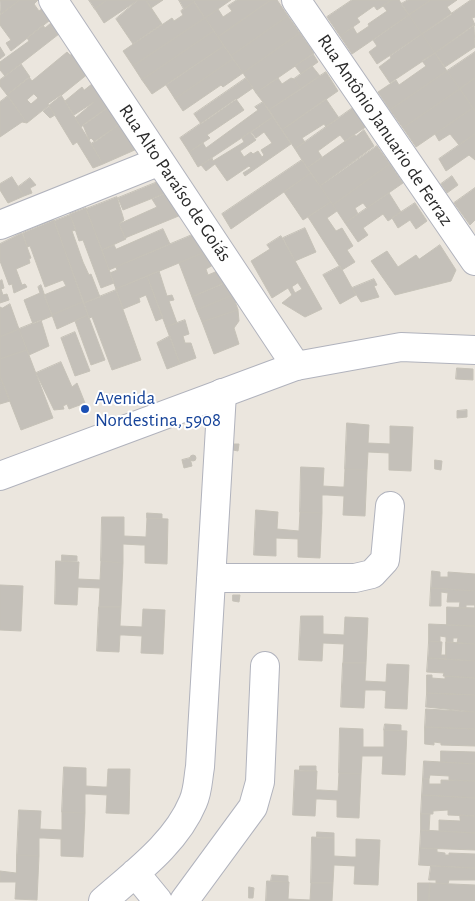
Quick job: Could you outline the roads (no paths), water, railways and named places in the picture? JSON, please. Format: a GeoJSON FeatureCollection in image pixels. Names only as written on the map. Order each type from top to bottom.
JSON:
{"type":"FeatureCollection","features":[{"type":"Feature","properties":{"kind":"street","name":"Rua Alto Paraíso de Goiás"},"geometry":{"type":"LineString","coordinates":[[53,0],[296,366]]}},
{"type":"Feature","properties":{"kind":"street","name":"Rua Antônio Januario de Ferraz"},"geometry":{"type":"LineString","coordinates":[[296,0],[475,261]]}},
{"type":"Feature","properties":{"kind":"street"},"geometry":{"type":"LineString","coordinates":[[0,224],[160,161]]}},
{"type":"Feature","properties":{"kind":"street"},"geometry":{"type":"LineString","coordinates":[[0,476],[296,366],[401,347],[475,350]]}},
{"type":"Feature","properties":{"kind":"street"},"geometry":{"type":"LineString","coordinates":[[103,901],[165,844],[184,822],[194,799],[200,767],[222,394]]}},
{"type":"Feature","properties":{"kind":"street"},"geometry":{"type":"LineString","coordinates":[[211,578],[355,578],[372,574],[385,560],[390,506]]}},
{"type":"Feature","properties":{"kind":"street"},"geometry":{"type":"LineString","coordinates":[[184,901],[253,807],[260,782],[265,666]]}},
{"type":"Feature","properties":{"kind":"street"},"geometry":{"type":"LineString","coordinates":[[135,873],[158,901]]}},
{"type":"Feature","properties":{"kind":"place","name":"Avenida Nordestina, 5908"},"geometry":{"type":"Point","coordinates":[85,409]}}]}
